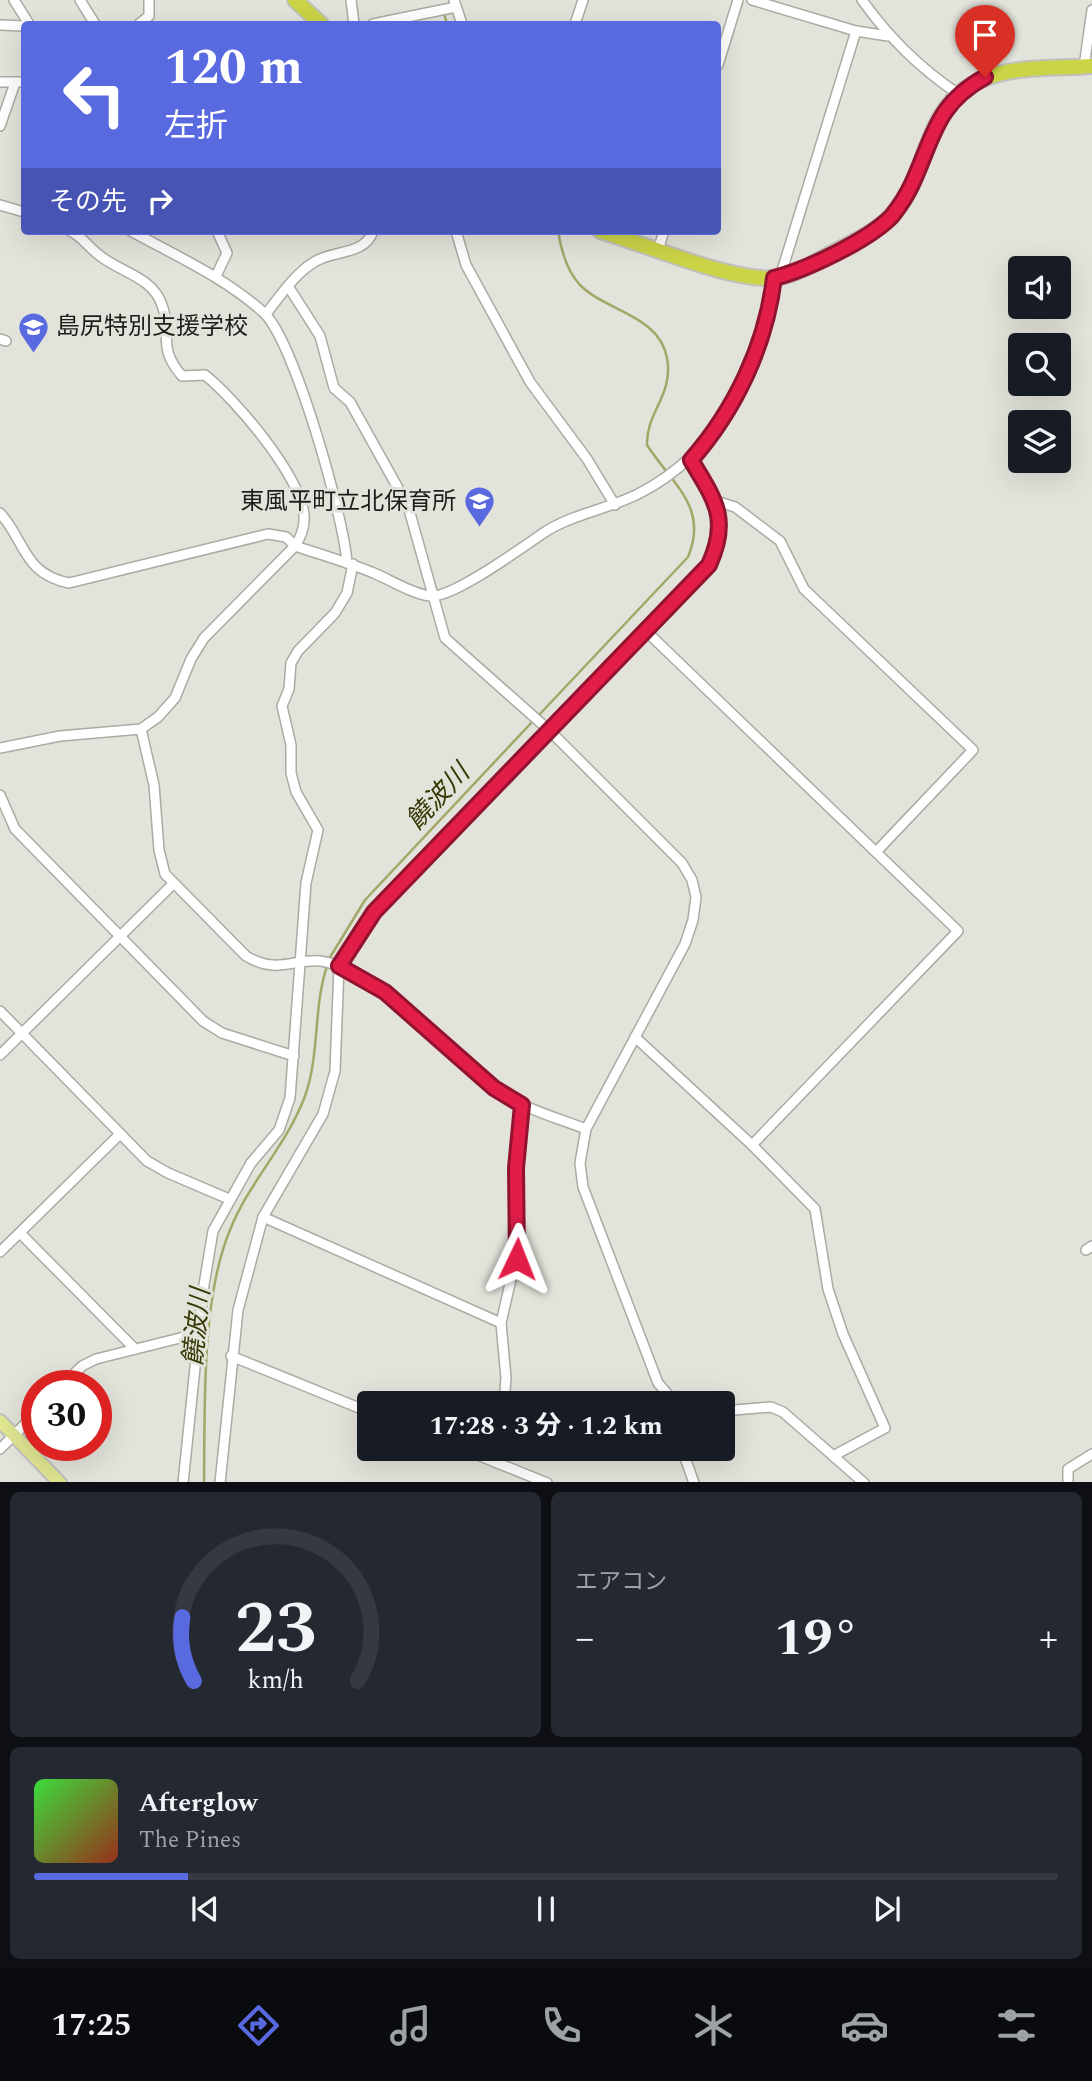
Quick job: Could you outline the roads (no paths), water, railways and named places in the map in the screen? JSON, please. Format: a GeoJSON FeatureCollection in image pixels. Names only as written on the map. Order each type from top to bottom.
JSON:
{"type":"FeatureCollection","features":[{"type":"Feature","properties":{"kind":"highway"},"geometry":{"type":"LineString","coordinates":[[295,0],[318,21]]}},
{"type":"Feature","properties":{"kind":"highway"},"geometry":{"type":"LineString","coordinates":[[612,235],[735,273],[777,277],[804,268],[855,241],[891,216],[912,184],[932,132],[958,94],[985,77],[1088,66]]}},
{"type":"Feature","properties":{"kind":"main road"},"geometry":{"type":"LineString","coordinates":[[0,1421],[60,1482]]}},
{"type":"Feature","properties":{"kind":"street"},"geometry":{"type":"LineString","coordinates":[[14,0],[25,21]]}},
{"type":"Feature","properties":{"kind":"street"},"geometry":{"type":"LineString","coordinates":[[80,0],[93,21]]}},
{"type":"Feature","properties":{"kind":"street"},"geometry":{"type":"LineString","coordinates":[[143,21],[149,16],[149,0]]}},
{"type":"Feature","properties":{"kind":"street"},"geometry":{"type":"LineString","coordinates":[[351,0],[354,21]]}},
{"type":"Feature","properties":{"kind":"street"},"geometry":{"type":"LineString","coordinates":[[576,21],[583,0]]}},
{"type":"Feature","properties":{"kind":"street"},"geometry":{"type":"LineString","coordinates":[[721,55],[738,0]]}},
{"type":"Feature","properties":{"kind":"street"},"geometry":{"type":"LineString","coordinates":[[752,0],[856,31],[888,36]]}},
{"type":"Feature","properties":{"kind":"street"},"geometry":{"type":"LineString","coordinates":[[862,0],[888,36],[912,60],[958,94]]}},
{"type":"Feature","properties":{"kind":"street"},"geometry":{"type":"LineString","coordinates":[[389,21],[432,13],[454,5]]}},
{"type":"Feature","properties":{"kind":"street"},"geometry":{"type":"LineString","coordinates":[[1088,66],[1092,10]]}},
{"type":"Feature","properties":{"kind":"street"},"geometry":{"type":"LineString","coordinates":[[0,25],[21,25]]}},
{"type":"Feature","properties":{"kind":"street"},"geometry":{"type":"LineString","coordinates":[[0,513],[26,558],[57,580],[69,583],[268,534],[286,537],[295,546],[350,564],[431,597],[449,592],[482,573],[557,524],[615,505],[660,482],[691,460],[715,432],[751,362],[766,324],[777,277],[856,31]]}},
{"type":"Feature","properties":{"kind":"street"},"geometry":{"type":"LineString","coordinates":[[0,82],[20,83],[0,125]]}},
{"type":"Feature","properties":{"kind":"street"},"geometry":{"type":"LineString","coordinates":[[0,205],[21,211]]}},
{"type":"Feature","properties":{"kind":"street"},"geometry":{"type":"LineString","coordinates":[[0,748],[60,736],[141,729],[158,718],[176,698],[204,638],[295,546],[302,534],[304,516],[281,461],[226,392],[205,375],[182,376],[170,361],[165,348],[162,304],[152,290],[137,275],[100,257],[79,235]]}},
{"type":"Feature","properties":{"kind":"street"},"geometry":{"type":"LineString","coordinates":[[139,235],[216,276],[265,314],[291,365],[307,409],[338,507],[350,564],[347,593],[335,613],[295,657],[289,689],[282,706],[291,745],[290,773],[296,792],[318,830],[306,883],[290,1098],[279,1130],[251,1163],[213,1231],[203,1291],[183,1482]]}},
{"type":"Feature","properties":{"kind":"street"},"geometry":{"type":"LineString","coordinates":[[216,276],[228,253],[222,235]]}},
{"type":"Feature","properties":{"kind":"street"},"geometry":{"type":"LineString","coordinates":[[265,314],[288,286],[314,261],[356,249],[369,235]]}},
{"type":"Feature","properties":{"kind":"street"},"geometry":{"type":"LineString","coordinates":[[457,235],[466,265],[530,382],[587,459],[615,505]]}},
{"type":"Feature","properties":{"kind":"street"},"geometry":{"type":"LineString","coordinates":[[658,250],[663,235]]}},
{"type":"Feature","properties":{"kind":"street"},"geometry":{"type":"LineString","coordinates":[[288,286],[320,336],[334,388],[350,402],[408,506],[431,597],[445,638],[548,731],[668,846],[692,880],[695,897],[693,920],[685,944],[586,1129],[580,1163],[583,1186],[658,1383],[664,1391]]}},
{"type":"Feature","properties":{"kind":"street"},"geometry":{"type":"LineString","coordinates":[[220,1482],[228,1419],[231,1356],[238,1310],[263,1217],[323,1114],[335,1071],[337,965],[374,912],[709,565],[719,542],[716,501],[691,460]]}},
{"type":"Feature","properties":{"kind":"street"},"geometry":{"type":"LineString","coordinates":[[716,501],[735,507],[780,541],[804,589],[973,750],[876,852]]}},
{"type":"Feature","properties":{"kind":"street"},"geometry":{"type":"LineString","coordinates":[[646,631],[958,931],[752,1145]]}},
{"type":"Feature","properties":{"kind":"street"},"geometry":{"type":"LineString","coordinates":[[141,729],[153,785],[161,863],[173,884],[246,956],[262,966],[289,966],[309,958],[337,965],[385,992],[494,1088],[522,1105],[586,1129]]}},
{"type":"Feature","properties":{"kind":"street"},"geometry":{"type":"LineString","coordinates":[[0,795],[15,830],[211,1027],[294,1056]]}},
{"type":"Feature","properties":{"kind":"street"},"geometry":{"type":"LineString","coordinates":[[0,1055],[173,884]]}},
{"type":"Feature","properties":{"kind":"street"},"geometry":{"type":"LineString","coordinates":[[0,1011],[147,1161],[229,1199]]}},
{"type":"Feature","properties":{"kind":"street"},"geometry":{"type":"LineString","coordinates":[[635,1037],[752,1145],[814,1209],[828,1289],[843,1334],[885,1428],[833,1455]]}},
{"type":"Feature","properties":{"kind":"street"},"geometry":{"type":"LineString","coordinates":[[505,1391],[501,1323],[518,1252],[516,1168],[522,1105]]}},
{"type":"Feature","properties":{"kind":"street"},"geometry":{"type":"LineString","coordinates":[[0,1252],[120,1133]]}},
{"type":"Feature","properties":{"kind":"street"},"geometry":{"type":"LineString","coordinates":[[263,1217],[501,1323]]}},
{"type":"Feature","properties":{"kind":"street"},"geometry":{"type":"LineString","coordinates":[[20,1233],[135,1349]]}},
{"type":"Feature","properties":{"kind":"street"},"geometry":{"type":"LineString","coordinates":[[80,1370],[89,1362],[200,1333]]}},
{"type":"Feature","properties":{"kind":"street"},"geometry":{"type":"LineString","coordinates":[[231,1356],[357,1407]]}},
{"type":"Feature","properties":{"kind":"street"},"geometry":{"type":"LineString","coordinates":[[735,1410],[771,1407],[792,1419],[864,1482]]}},
{"type":"Feature","properties":{"kind":"street"},"geometry":{"type":"LineString","coordinates":[[0,1449],[21,1428]]}},
{"type":"Feature","properties":{"kind":"street"},"geometry":{"type":"LineString","coordinates":[[1068,1482],[1068,1469],[1092,1454]]}},
{"type":"Feature","properties":{"kind":"street"},"geometry":{"type":"LineString","coordinates":[[492,1461],[547,1482]]}},
{"type":"Feature","properties":{"kind":"street"},"geometry":{"type":"LineString","coordinates":[[686,1461],[694,1482]]}},
{"type":"Feature","properties":{"kind":"waterway","name":"饒波川"},"geometry":{"type":"LineString","coordinates":[[444,13],[446,21]]}},
{"type":"Feature","properties":{"kind":"waterway","name":"饒波川"},"geometry":{"type":"LineString","coordinates":[[538,716],[688,557],[694,524],[685,497],[647,445],[651,423],[667,383],[667,358],[662,344],[654,332],[643,323],[604,302],[580,285],[565,260],[559,235]]}},
{"type":"Feature","properties":{"kind":"waterway","name":"饒波川"},"geometry":{"type":"LineString","coordinates":[[329,959],[365,900],[533,721]]}},
{"type":"Feature","properties":{"kind":"waterway","name":"饒波川"},"geometry":{"type":"LineString","coordinates":[[204,1482],[206,1354],[214,1288],[221,1258],[238,1212],[288,1131],[305,1096],[313,1064],[320,998],[327,966]]}},
{"type":"Feature","properties":{"kind":"place","name":"島尻特別支援学校"},"geometry":{"type":"Point","coordinates":[33,354]}},
{"type":"Feature","properties":{"kind":"place","name":"東風平町立北保育所"},"geometry":{"type":"Point","coordinates":[479,529]}}]}
